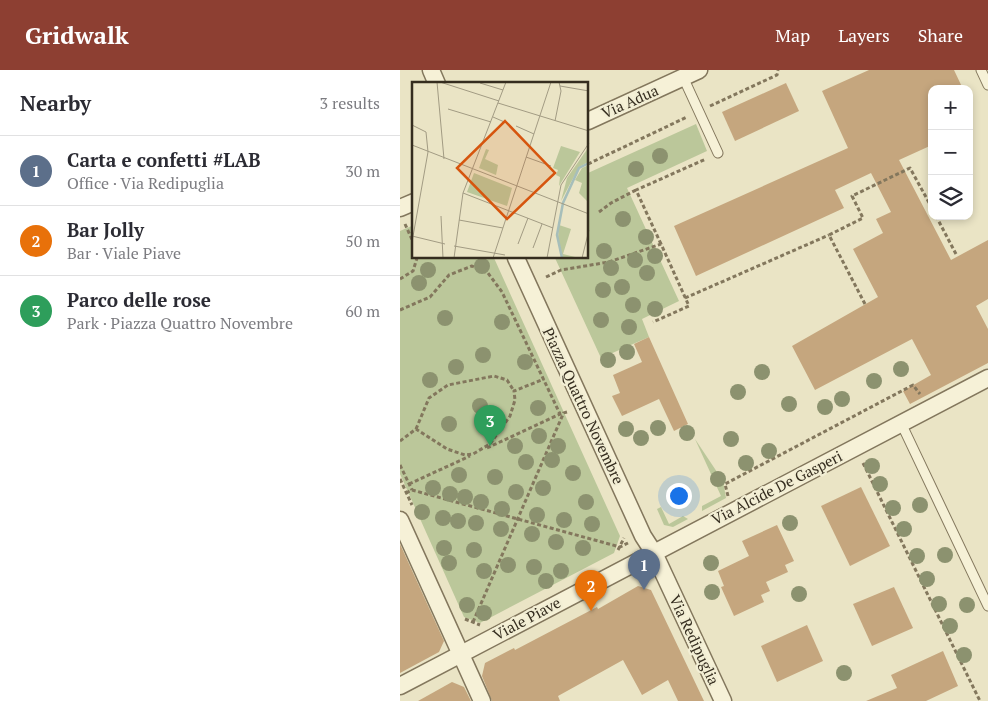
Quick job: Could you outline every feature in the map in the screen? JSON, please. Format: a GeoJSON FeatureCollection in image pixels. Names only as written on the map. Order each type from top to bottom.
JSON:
{"type":"FeatureCollection","features":[{"type":"Feature","properties":{"kind":"street"},"geometry":{"type":"LineString","coordinates":[[431,70],[436,82]]}},
{"type":"Feature","properties":{"kind":"street","name":"Via Adua"},"geometry":{"type":"LineString","coordinates":[[589,121],[699,70]]}},
{"type":"Feature","properties":{"kind":"street"},"geometry":{"type":"LineString","coordinates":[[402,216],[412,204]]}},
{"type":"Feature","properties":{"kind":"street","name":"Piazza Quattro Novembre"},"geometry":{"type":"LineString","coordinates":[[516,259],[639,527],[654,553]]}},
{"type":"Feature","properties":{"kind":"street","name":"Via Alcide De Gasperi"},"geometry":{"type":"LineString","coordinates":[[654,553],[988,378]]}},
{"type":"Feature","properties":{"kind":"street"},"geometry":{"type":"LineString","coordinates":[[400,520],[482,701]]}},
{"type":"Feature","properties":{"kind":"street","name":"Viale Piave"},"geometry":{"type":"LineString","coordinates":[[400,686],[654,553]]}},
{"type":"Feature","properties":{"kind":"street","name":"Via Redipuglia"},"geometry":{"type":"LineString","coordinates":[[654,553],[723,701]]}},
{"type":"Feature","properties":{"kind":"lane"},"geometry":{"type":"LineString","coordinates":[[981,70],[988,85]]}},
{"type":"Feature","properties":{"kind":"lane"},"geometry":{"type":"LineString","coordinates":[[683,78],[718,153]]}},
{"type":"Feature","properties":{"kind":"lane"},"geometry":{"type":"LineString","coordinates":[[901,423],[988,606]]}},
{"type":"Feature","properties":{"kind":"path"},"geometry":{"type":"LineString","coordinates":[[589,164],[777,75],[778,70]]}},
{"type":"Feature","properties":{"kind":"path"},"geometry":{"type":"LineString","coordinates":[[600,212],[611,203],[636,190],[718,153]]}},
{"type":"Feature","properties":{"kind":"path"},"geometry":{"type":"LineString","coordinates":[[685,298],[829,235],[863,218],[852,196],[910,168],[928,201]]}},
{"type":"Feature","properties":{"kind":"path"},"geometry":{"type":"LineString","coordinates":[[636,190],[689,306],[653,322]]}},
{"type":"Feature","properties":{"kind":"path"},"geometry":{"type":"LineString","coordinates":[[402,216],[412,239]]}},
{"type":"Feature","properties":{"kind":"path"},"geometry":{"type":"LineString","coordinates":[[938,220],[958,256]]}},
{"type":"Feature","properties":{"kind":"path"},"geometry":{"type":"LineString","coordinates":[[829,235],[865,304]]}},
{"type":"Feature","properties":{"kind":"path"},"geometry":{"type":"LineString","coordinates":[[546,277],[561,270],[609,262],[661,244]]}},
{"type":"Feature","properties":{"kind":"path"},"geometry":{"type":"LineString","coordinates":[[400,279],[413,271],[418,259]]}},
{"type":"Feature","properties":{"kind":"path"},"geometry":{"type":"LineString","coordinates":[[400,310],[417,305],[430,297],[449,275],[472,266],[482,269],[493,278],[502,292],[544,379],[564,413],[572,420]]}},
{"type":"Feature","properties":{"kind":"path"},"geometry":{"type":"LineString","coordinates":[[400,441],[416,429],[429,398],[448,385],[494,376],[507,380],[514,391],[515,400],[510,416],[493,441],[482,450]]}},
{"type":"Feature","properties":{"kind":"path"},"geometry":{"type":"LineString","coordinates":[[514,391],[544,379]]}},
{"type":"Feature","properties":{"kind":"path"},"geometry":{"type":"LineString","coordinates":[[729,499],[725,484],[913,385],[923,399]]}},
{"type":"Feature","properties":{"kind":"path"},"geometry":{"type":"LineString","coordinates":[[473,622],[564,413],[563,402]]}},
{"type":"Feature","properties":{"kind":"path"},"geometry":{"type":"LineString","coordinates":[[409,484],[564,413]]}},
{"type":"Feature","properties":{"kind":"path"},"geometry":{"type":"LineString","coordinates":[[416,429],[447,449],[464,455],[473,454]]}},
{"type":"Feature","properties":{"kind":"path"},"geometry":{"type":"LineString","coordinates":[[863,462],[980,701]]}},
{"type":"Feature","properties":{"kind":"path"},"geometry":{"type":"LineString","coordinates":[[400,464],[412,490]]}},
{"type":"Feature","properties":{"kind":"path"},"geometry":{"type":"LineString","coordinates":[[400,480],[414,511]]}},
{"type":"Feature","properties":{"kind":"path"},"geometry":{"type":"LineString","coordinates":[[406,493],[412,490],[620,547]]}},
{"type":"Feature","properties":{"kind":"path"},"geometry":{"type":"LineString","coordinates":[[616,555],[624,536]]}},
{"type":"Feature","properties":{"kind":"path"},"geometry":{"type":"LineString","coordinates":[[462,618],[481,625]]}},
{"type":"Feature","properties":{"kind":"green space"},"geometry":{"type":"Polygon","coordinates":[[[696,124],[707,151],[627,188],[679,301],[642,319],[649,337],[601,358],[555,259],[589,259],[589,173],[696,124]]]}},
{"type":"Feature","properties":{"kind":"green space"},"geometry":{"type":"Polygon","coordinates":[[[412,226],[412,259],[494,259],[620,536],[614,553],[480,623],[464,617],[400,474],[400,231],[412,226]]]}},
{"type":"Feature","properties":{"kind":"green space"},"geometry":{"type":"Polygon","coordinates":[[[695,439],[723,481],[726,498],[702,511],[702,506],[721,496],[695,439]]]}},
{"type":"Feature","properties":{"kind":"green space"},"geometry":{"type":"Polygon","coordinates":[[[661,507],[669,524],[683,516],[688,519],[673,527],[664,525],[657,509],[661,507]]]}},
{"type":"Feature","properties":{"kind":"building"},"geometry":{"type":"Polygon","coordinates":[[[869,70],[954,70],[961,85],[928,85],[928,147],[899,160],[928,216],[928,220],[930,220],[951,260],[988,240],[988,299],[976,306],[988,329],[988,363],[910,404],[903,391],[931,375],[912,339],[815,390],[792,346],[878,297],[853,249],[883,233],[876,219],[891,212],[871,173],[835,190],[844,208],[696,276],[674,226],[848,148],[822,91],[869,70]]]}},
{"type":"Feature","properties":{"kind":"building"},"geometry":{"type":"Polygon","coordinates":[[[786,83],[799,111],[735,141],[722,112],[786,83]]]}},
{"type":"Feature","properties":{"kind":"building"},"geometry":{"type":"Polygon","coordinates":[[[649,337],[688,424],[674,431],[659,399],[622,416],[612,396],[620,393],[613,375],[642,362],[634,344],[649,337]]]}},
{"type":"Feature","properties":{"kind":"building"},"geometry":{"type":"Polygon","coordinates":[[[861,487],[890,546],[850,566],[821,506],[861,487]]]}},
{"type":"Feature","properties":{"kind":"building"},"geometry":{"type":"Polygon","coordinates":[[[777,525],[794,561],[785,565],[788,572],[766,582],[770,591],[761,595],[764,602],[734,616],[721,587],[724,586],[718,571],[749,556],[742,541],[777,525]]]}},
{"type":"Feature","properties":{"kind":"building"},"geometry":{"type":"Polygon","coordinates":[[[400,544],[444,641],[439,652],[400,673],[400,544]]]}},
{"type":"Feature","properties":{"kind":"building"},"geometry":{"type":"Polygon","coordinates":[[[638,586],[651,590],[704,701],[678,701],[668,680],[642,695],[623,660],[558,696],[560,701],[492,701],[482,676],[485,663],[514,648],[515,650],[597,607],[598,609],[638,586]]]}},
{"type":"Feature","properties":{"kind":"building"},"geometry":{"type":"Polygon","coordinates":[[[894,587],[913,628],[872,646],[853,604],[894,587]]]}},
{"type":"Feature","properties":{"kind":"building"},"geometry":{"type":"Polygon","coordinates":[[[807,625],[823,661],[777,682],[761,646],[807,625]]]}},
{"type":"Feature","properties":{"kind":"building"},"geometry":{"type":"Polygon","coordinates":[[[943,651],[958,686],[926,701],[866,701],[897,688],[891,675],[943,651]]]}},
{"type":"Feature","properties":{"kind":"building"},"geometry":{"type":"Polygon","coordinates":[[[452,682],[464,687],[471,701],[418,701],[452,682]]]}},
{"type":"Feature","properties":{"kind":"place","name":"Parco delle rose"},"geometry":{"type":"Point","coordinates":[490,446]}},
{"type":"Feature","properties":{"kind":"place","name":"Carta e confetti #LAB"},"geometry":{"type":"Point","coordinates":[644,590]}},
{"type":"Feature","properties":{"kind":"place","name":"Bar Jolly"},"geometry":{"type":"Point","coordinates":[591,611]}}]}
